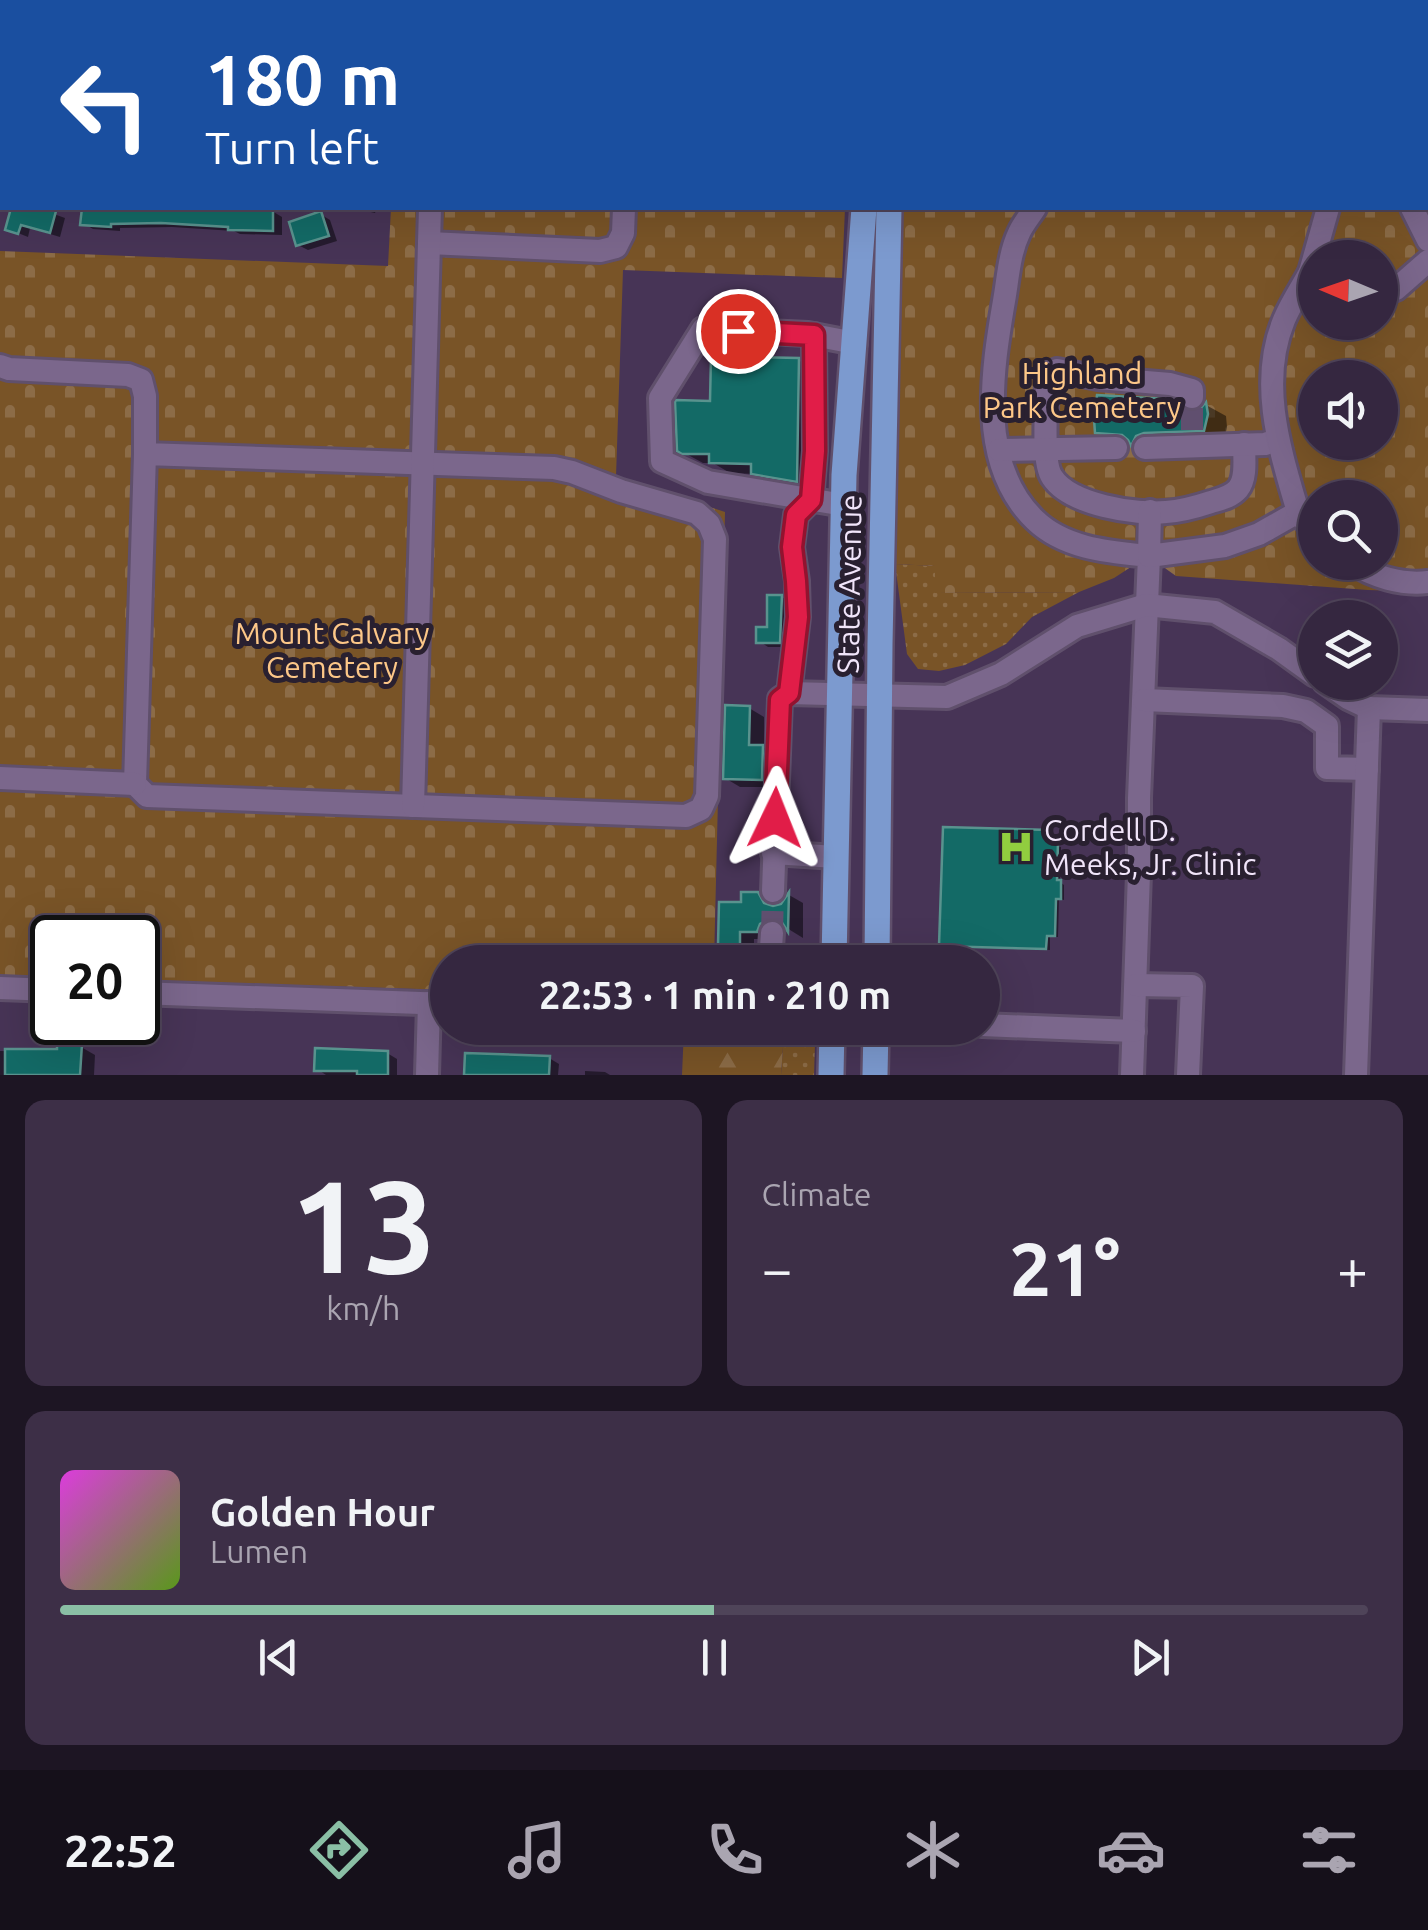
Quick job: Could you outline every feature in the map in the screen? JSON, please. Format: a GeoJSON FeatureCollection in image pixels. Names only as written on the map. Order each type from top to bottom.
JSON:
{"type":"FeatureCollection","features":[{"type":"Feature","properties":{"kind":"main road","name":"State Avenue"},"geometry":{"type":"LineString","coordinates":[[834,945],[844,505],[864,210]]}},
{"type":"Feature","properties":{"kind":"main road","name":"State Avenue"},"geometry":{"type":"LineString","coordinates":[[877,945],[890,210]]}},
{"type":"Feature","properties":{"kind":"main road"},"geometry":{"type":"LineString","coordinates":[[830,1075],[831,1045]]}},
{"type":"Feature","properties":{"kind":"main road"},"geometry":{"type":"LineString","coordinates":[[875,1075],[876,1045]]}},
{"type":"Feature","properties":{"kind":"street"},"geometry":{"type":"LineString","coordinates":[[413,806],[430,210]]}},
{"type":"Feature","properties":{"kind":"street"},"geometry":{"type":"LineString","coordinates":[[429,243],[600,252],[616,247],[623,233],[624,210]]}},
{"type":"Feature","properties":{"kind":"street"},"geometry":{"type":"LineString","coordinates":[[1034,210],[1019,232],[1012,256],[993,385],[993,418],[998,450],[1022,505],[1034,520],[1068,542],[1150,556],[1225,546],[1259,534],[1298,512],[1278,440],[1272,397],[1274,354],[1284,320],[1298,297]]}},
{"type":"Feature","properties":{"kind":"street"},"geometry":{"type":"LineString","coordinates":[[1321,240],[1328,210]]}},
{"type":"Feature","properties":{"kind":"street"},"geometry":{"type":"LineString","coordinates":[[1414,210],[1428,240]]}},
{"type":"Feature","properties":{"kind":"street"},"geometry":{"type":"LineString","coordinates":[[1398,287],[1428,261]]}},
{"type":"Feature","properties":{"kind":"street"},"geometry":{"type":"LineString","coordinates":[[844,505],[708,482],[662,460],[660,398],[703,330],[814,335],[855,343]]}},
{"type":"Feature","properties":{"kind":"street"},"geometry":{"type":"LineString","coordinates":[[789,693],[798,617],[792,547],[796,515],[811,500],[815,451],[814,335]]}},
{"type":"Feature","properties":{"kind":"street"},"geometry":{"type":"LineString","coordinates":[[0,366],[128,374],[140,380],[145,396],[135,784]]}},
{"type":"Feature","properties":{"kind":"street"},"geometry":{"type":"LineString","coordinates":[[1192,397],[1192,390],[1170,384],[1108,387],[1057,370],[1050,373],[1046,449],[1047,468],[1054,482],[1098,504],[1150,512],[1196,507],[1231,495],[1241,485],[1244,444]]}},
{"type":"Feature","properties":{"kind":"street"},"geometry":{"type":"LineString","coordinates":[[814,376],[852,376]]}},
{"type":"Feature","properties":{"kind":"street"},"geometry":{"type":"LineString","coordinates":[[1146,448],[1192,438],[1244,444],[1278,440]]}},
{"type":"Feature","properties":{"kind":"street"},"geometry":{"type":"LineString","coordinates":[[998,450],[1116,448]]}},
{"type":"Feature","properties":{"kind":"street"},"geometry":{"type":"LineString","coordinates":[[0,778],[135,784],[147,796],[686,816],[701,809],[707,796],[715,539],[709,524],[696,513],[554,468],[144,454]]}},
{"type":"Feature","properties":{"kind":"street"},"geometry":{"type":"LineString","coordinates":[[1132,1075],[1150,512]]}},
{"type":"Feature","properties":{"kind":"street"},"geometry":{"type":"LineString","coordinates":[[1390,580],[1428,582]]}},
{"type":"Feature","properties":{"kind":"street"},"geometry":{"type":"LineString","coordinates":[[773,891],[780,700],[789,693],[946,697],[1001,674],[1077,626],[1146,605],[1214,612],[1298,663]]}},
{"type":"Feature","properties":{"kind":"street"},"geometry":{"type":"LineString","coordinates":[[1144,700],[1284,706],[1306,711],[1326,726],[1327,768],[1367,769]]}},
{"type":"Feature","properties":{"kind":"street"},"geometry":{"type":"LineString","coordinates":[[1352,700],[1369,708],[1428,710]]}},
{"type":"Feature","properties":{"kind":"street"},"geometry":{"type":"LineString","coordinates":[[1356,1075],[1369,708]]}},
{"type":"Feature","properties":{"kind":"street"},"geometry":{"type":"LineString","coordinates":[[773,853],[836,857]]}},
{"type":"Feature","properties":{"kind":"street"},"geometry":{"type":"LineString","coordinates":[[771,945],[772,933]]}},
{"type":"Feature","properties":{"kind":"street"},"geometry":{"type":"LineString","coordinates":[[1136,985],[1192,986],[1188,1075]]}},
{"type":"Feature","properties":{"kind":"street"},"geometry":{"type":"LineString","coordinates":[[0,988],[30,989]]}},
{"type":"Feature","properties":{"kind":"street"},"geometry":{"type":"LineString","coordinates":[[160,994],[430,1003]]}},
{"type":"Feature","properties":{"kind":"street"},"geometry":{"type":"LineString","coordinates":[[1000,1027],[1134,1031]]}},
{"type":"Feature","properties":{"kind":"street"},"geometry":{"type":"LineString","coordinates":[[427,1075],[432,1045]]}},
{"type":"Feature","properties":{"kind":"green space","name":"Mount Calvary Cemetery"},"geometry":{"type":"Polygon","coordinates":[[[391,210],[845,210],[842,278],[623,270],[616,476],[725,512],[714,945],[430,945],[430,989],[160,981],[160,915],[30,915],[30,977],[0,976],[0,251],[388,266],[391,210]]]}},
{"type":"Feature","properties":{"kind":"green space","name":"Highland Park Cemetery"},"geometry":{"type":"Polygon","coordinates":[[[903,210],[1428,210],[1428,592],[1176,576],[1162,566],[1134,565],[1079,592],[935,593],[935,566],[895,564],[903,210]]]}},
{"type":"Feature","properties":{"kind":"green space"},"geometry":{"type":"Polygon","coordinates":[[[895,564],[936,566],[936,593],[1079,592],[1032,617],[1006,644],[965,665],[939,671],[918,669],[907,654],[895,564]]]}},
{"type":"Feature","properties":{"kind":"green space"},"geometry":{"type":"Polygon","coordinates":[[[683,1045],[783,1045],[781,1075],[682,1075],[683,1045]]]}},
{"type":"Feature","properties":{"kind":"green space"},"geometry":{"type":"Polygon","coordinates":[[[783,1045],[815,1045],[814,1075],[781,1075],[783,1045]]]}},
{"type":"Feature","properties":{"kind":"building"},"geometry":{"type":"Polygon","coordinates":[[[10,210],[56,211],[50,233],[21,225],[18,234],[5,230],[10,210]]]}},
{"type":"Feature","properties":{"kind":"building"},"geometry":{"type":"Polygon","coordinates":[[[82,210],[273,210],[273,231],[161,223],[80,225],[82,210]]]}},
{"type":"Feature","properties":{"kind":"building"},"geometry":{"type":"Polygon","coordinates":[[[321,211],[329,236],[296,246],[289,222],[321,211]]]}},
{"type":"Feature","properties":{"kind":"building"},"geometry":{"type":"Polygon","coordinates":[[[711,356],[799,358],[797,482],[751,474],[751,464],[709,463],[709,454],[677,451],[675,402],[710,401],[711,356]]]}},
{"type":"Feature","properties":{"kind":"building"},"geometry":{"type":"Polygon","coordinates":[[[1097,395],[1167,399],[1191,412],[1206,402],[1204,431],[1144,433],[1136,436],[1131,446],[1122,435],[1095,433],[1097,395]]]}},
{"type":"Feature","properties":{"kind":"building"},"geometry":{"type":"Polygon","coordinates":[[[767,595],[782,595],[780,643],[756,643],[756,627],[767,627],[767,595]]]}},
{"type":"Feature","properties":{"kind":"building"},"geometry":{"type":"Polygon","coordinates":[[[725,705],[750,706],[749,745],[763,745],[762,780],[723,779],[725,705]]]}},
{"type":"Feature","properties":{"kind":"building"},"geometry":{"type":"Polygon","coordinates":[[[943,827],[1049,830],[1049,842],[1058,842],[1061,899],[1056,899],[1055,936],[1047,936],[1046,949],[939,945],[943,827]]]}},
{"type":"Feature","properties":{"kind":"building"},"geometry":{"type":"Polygon","coordinates":[[[741,892],[758,892],[764,903],[773,906],[781,904],[789,892],[788,932],[781,921],[772,918],[760,924],[757,932],[740,932],[740,945],[718,945],[719,902],[741,902],[741,892]]]}},
{"type":"Feature","properties":{"kind":"building"},"geometry":{"type":"Polygon","coordinates":[[[57,1045],[82,1045],[80,1075],[5,1075],[5,1049],[57,1049],[57,1045]]]}},
{"type":"Feature","properties":{"kind":"building"},"geometry":{"type":"Polygon","coordinates":[[[315,1048],[388,1051],[388,1075],[314,1071],[315,1048]]]}},
{"type":"Feature","properties":{"kind":"building"},"geometry":{"type":"Polygon","coordinates":[[[465,1053],[550,1056],[549,1075],[464,1075],[465,1053]]]}},
{"type":"Feature","properties":{"kind":"tunnel"},"geometry":{"type":"LineString","coordinates":[[1192,397],[1192,430]]}},
{"type":"Feature","properties":{"kind":"tunnel"},"geometry":{"type":"LineString","coordinates":[[772,933],[773,891]]}},
{"type":"Feature","properties":{"kind":"place","name":"Cordell D. Meeks, Jr. Clinic"},"geometry":{"type":"Point","coordinates":[1016,847]}},
{"type":"Feature","properties":{"kind":"route"},"geometry":{"type":"LineString","coordinates":[[738,331],[814,335],[815,451],[811,500],[796,515],[792,547],[798,617],[789,693],[780,700],[775,818]]}}]}
